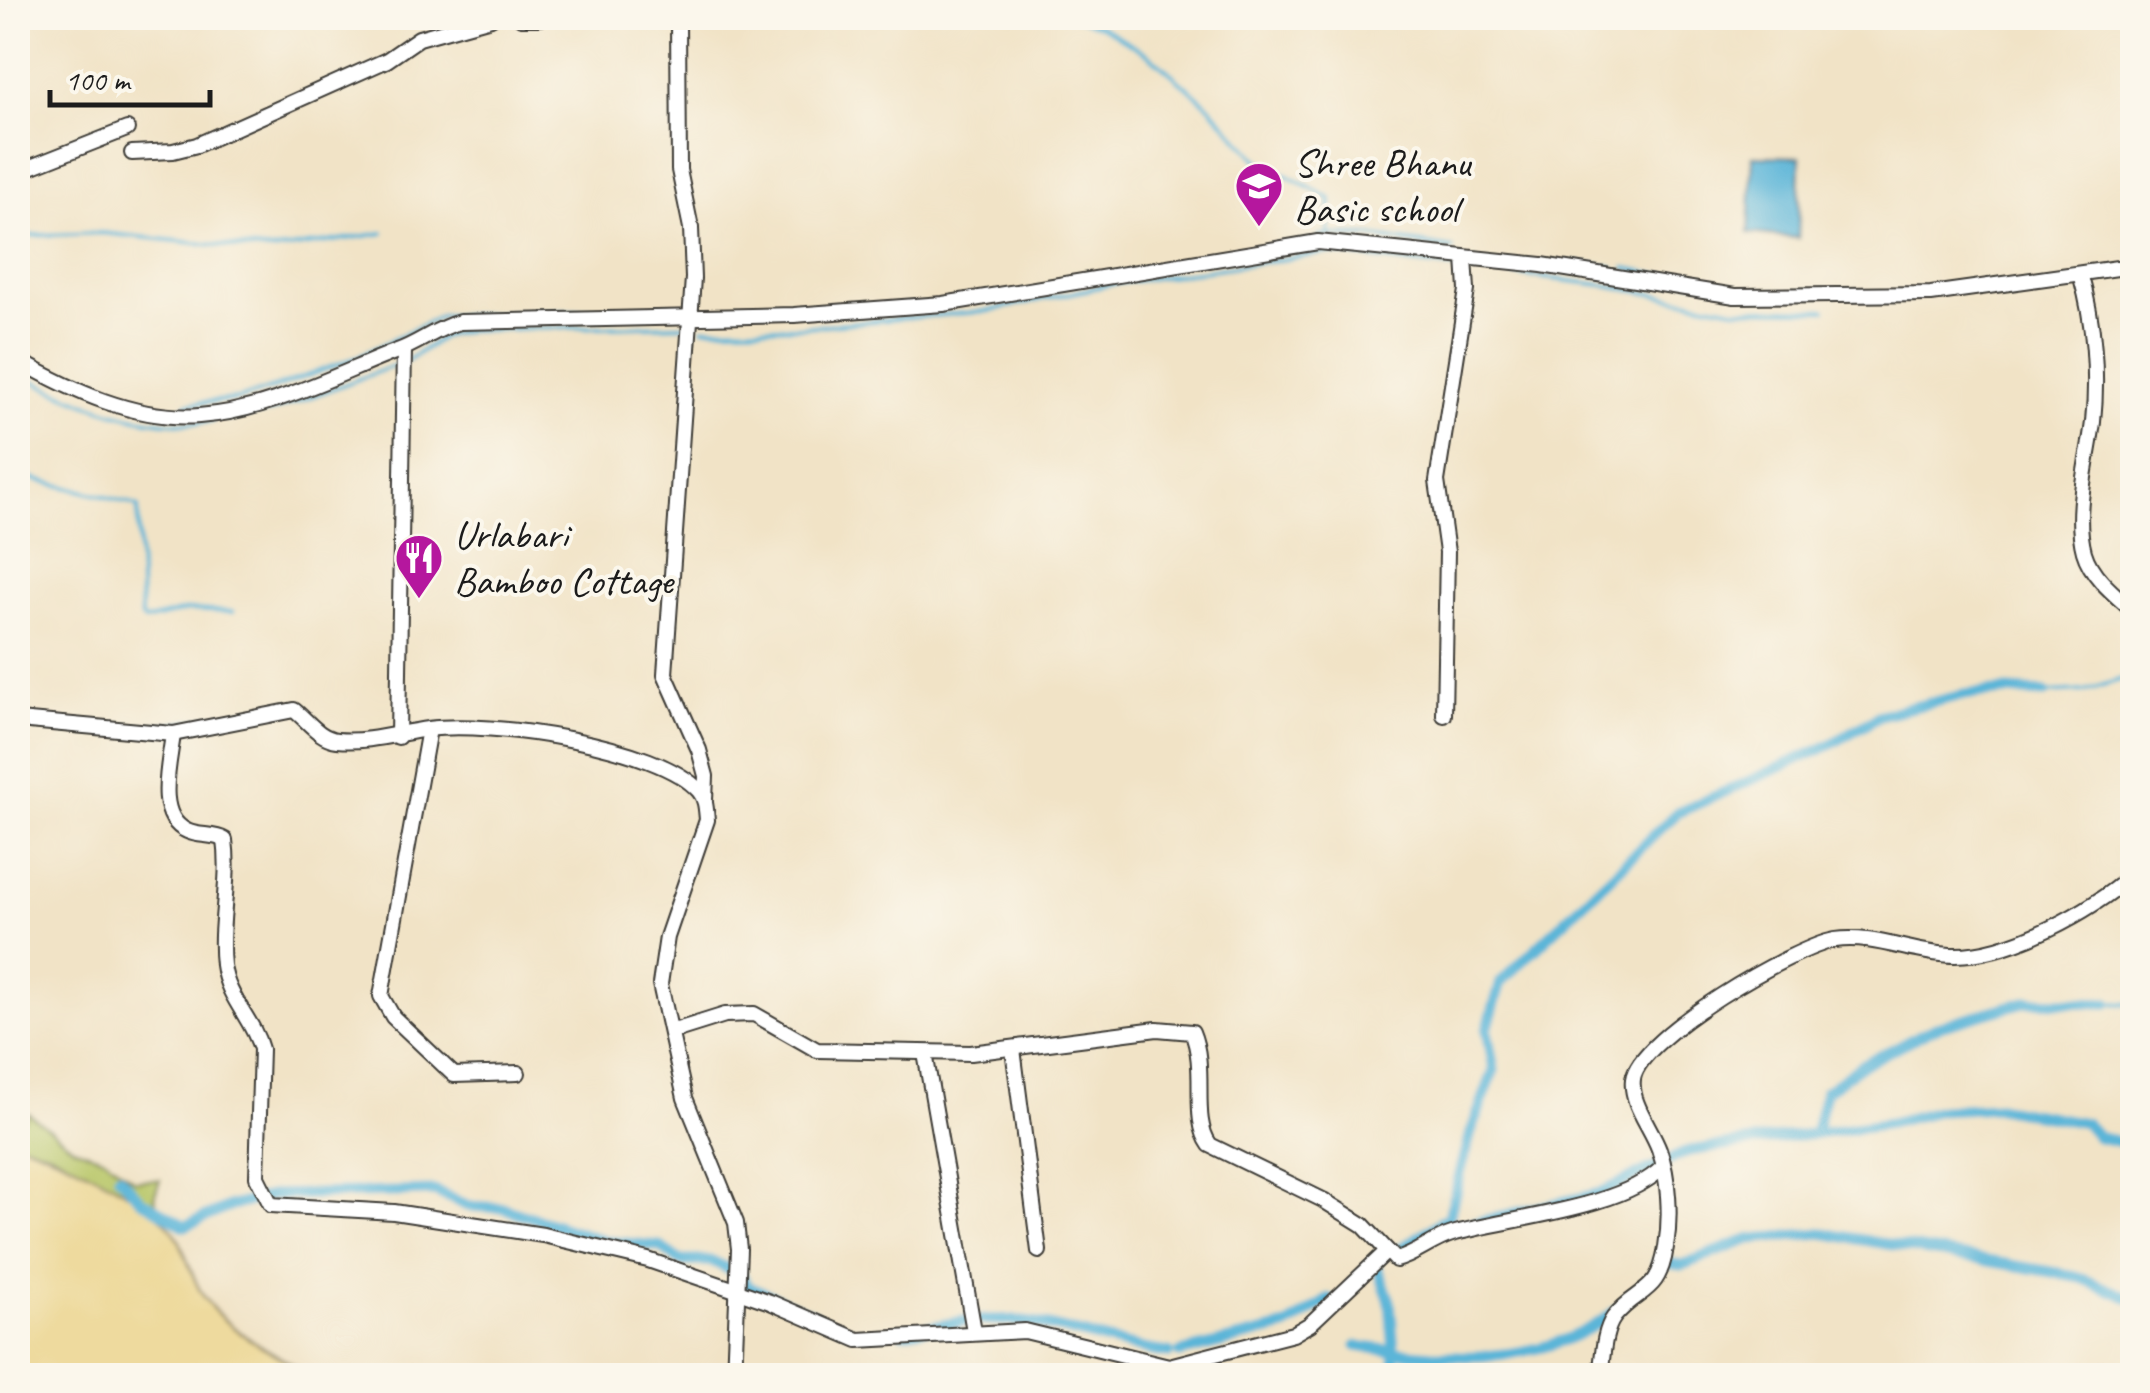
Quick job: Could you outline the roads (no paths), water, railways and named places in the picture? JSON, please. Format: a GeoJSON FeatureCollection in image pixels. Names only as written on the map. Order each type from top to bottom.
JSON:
{"type":"FeatureCollection","features":[{"type":"Feature","properties":{"kind":"street"},"geometry":{"type":"LineString","coordinates":[[132,153],[173,152],[197,145],[387,60],[419,38],[491,18]]}},
{"type":"Feature","properties":{"kind":"street"},"geometry":{"type":"LineString","coordinates":[[521,18],[540,18]]}},
{"type":"Feature","properties":{"kind":"street"},"geometry":{"type":"LineString","coordinates":[[678,18],[680,170],[693,260],[664,674],[699,750],[706,776],[704,833],[666,937],[662,1003],[685,1098],[736,1223],[734,1376]]}},
{"type":"Feature","properties":{"kind":"street"},"geometry":{"type":"LineString","coordinates":[[18,172],[127,129]]}},
{"type":"Feature","properties":{"kind":"street"},"geometry":{"type":"LineString","coordinates":[[18,360],[73,392],[153,412],[200,416],[271,398],[404,349],[440,326],[460,322],[690,318],[943,304],[1318,242],[1542,265],[1665,288],[1782,298],[1931,294],[2081,277],[2132,266]]}},
{"type":"Feature","properties":{"kind":"street"},"geometry":{"type":"LineString","coordinates":[[1444,715],[1447,552],[1437,481],[1467,290],[1466,258]]}},
{"type":"Feature","properties":{"kind":"street"},"geometry":{"type":"LineString","coordinates":[[2081,277],[2092,315],[2094,370],[2094,416],[2080,516],[2084,552],[2102,582],[2132,610]]}},
{"type":"Feature","properties":{"kind":"street"},"geometry":{"type":"LineString","coordinates":[[398,737],[404,349]]}},
{"type":"Feature","properties":{"kind":"street"},"geometry":{"type":"LineString","coordinates":[[18,720],[173,734],[294,710],[328,738],[398,737],[429,729],[504,728],[565,738],[672,772],[697,789],[705,800]]}},
{"type":"Feature","properties":{"kind":"street"},"geometry":{"type":"LineString","coordinates":[[429,729],[381,996],[393,1018],[454,1075],[518,1074]]}},
{"type":"Feature","properties":{"kind":"street"},"geometry":{"type":"LineString","coordinates":[[173,734],[167,800],[172,818],[190,833],[225,840],[228,877],[222,962],[234,1002],[256,1032],[261,1049],[257,1178],[274,1206],[465,1220],[648,1260],[738,1290],[858,1340],[1025,1331],[1169,1366],[1285,1338],[1310,1324],[1386,1253]]}},
{"type":"Feature","properties":{"kind":"street"},"geometry":{"type":"LineString","coordinates":[[1600,1376],[1613,1318],[1655,1284],[1667,1246],[1661,1176],[1634,1098],[1637,1066],[1664,1037],[1710,1004],[1813,945],[1870,940],[1958,955],[2049,931],[2097,904],[2132,875]]}},
{"type":"Feature","properties":{"kind":"street"},"geometry":{"type":"LineString","coordinates":[[670,1026],[674,1031],[725,1015],[754,1014],[817,1050],[925,1053],[1013,1049],[1157,1029],[1192,1032],[1201,1054],[1202,1134],[1210,1145],[1323,1200],[1363,1225],[1386,1253],[1400,1260],[1446,1236],[1588,1202],[1661,1176]]}},
{"type":"Feature","properties":{"kind":"street"},"geometry":{"type":"LineString","coordinates":[[1013,1049],[1038,1252]]}},
{"type":"Feature","properties":{"kind":"street"},"geometry":{"type":"LineString","coordinates":[[925,1053],[974,1331]]}},
{"type":"Feature","properties":{"kind":"water"},"geometry":{"type":"Polygon","coordinates":[[[1753,156],[1800,157],[1798,238],[1749,233],[1753,156]]]}},
{"type":"Feature","properties":{"kind":"waterway"},"geometry":{"type":"LineString","coordinates":[[1076,18],[1101,26],[1148,54],[1208,105],[1259,161],[1331,199],[1329,235]]}},
{"type":"Feature","properties":{"kind":"waterway"},"geometry":{"type":"LineString","coordinates":[[18,236],[102,233],[271,251],[383,233]]}},
{"type":"Feature","properties":{"kind":"waterway"},"geometry":{"type":"LineString","coordinates":[[1319,236],[1370,236],[1453,249]]}},
{"type":"Feature","properties":{"kind":"waterway"},"geometry":{"type":"LineString","coordinates":[[703,328],[803,327],[989,311],[1113,284],[1327,253],[1461,269]]}},
{"type":"Feature","properties":{"kind":"waterway"},"geometry":{"type":"LineString","coordinates":[[1572,263],[1613,267]]}},
{"type":"Feature","properties":{"kind":"waterway"},"geometry":{"type":"LineString","coordinates":[[1626,268],[1729,288]]}},
{"type":"Feature","properties":{"kind":"waterway"},"geometry":{"type":"LineString","coordinates":[[1477,270],[1603,285],[1735,309],[1826,310]]}},
{"type":"Feature","properties":{"kind":"waterway"},"geometry":{"type":"LineString","coordinates":[[180,411],[187,404],[238,399],[274,388],[355,358],[441,316],[688,307]]}},
{"type":"Feature","properties":{"kind":"waterway"},"geometry":{"type":"LineString","coordinates":[[407,361],[444,336],[469,330],[684,325]]}},
{"type":"Feature","properties":{"kind":"waterway"},"geometry":{"type":"LineString","coordinates":[[228,419],[273,411],[399,364]]}},
{"type":"Feature","properties":{"kind":"waterway"},"geometry":{"type":"LineString","coordinates":[[18,374],[112,412],[162,422],[213,421]]}},
{"type":"Feature","properties":{"kind":"waterway"},"geometry":{"type":"LineString","coordinates":[[18,475],[138,507],[141,617],[145,621],[188,610],[233,612]]}},
{"type":"Feature","properties":{"kind":"waterway"},"geometry":{"type":"LineString","coordinates":[[2045,693],[2085,691],[2132,676]]}},
{"type":"Feature","properties":{"kind":"waterway"},"geometry":{"type":"LineString","coordinates":[[1396,1252],[1449,1216],[1471,1132],[1494,1070],[1487,1030],[1501,982],[1677,813],[1830,745],[1880,715],[1963,695],[2045,693]]}},
{"type":"Feature","properties":{"kind":"waterway"},"geometry":{"type":"LineString","coordinates":[[156,726],[257,710]]}},
{"type":"Feature","properties":{"kind":"waterway"},"geometry":{"type":"LineString","coordinates":[[1816,1130],[1825,1092],[1860,1066],[1936,1027],[2028,1001],[2107,1003]]}},
{"type":"Feature","properties":{"kind":"waterway"},"geometry":{"type":"LineString","coordinates":[[2107,1003],[2132,1004]]}},
{"type":"Feature","properties":{"kind":"waterway"},"geometry":{"type":"LineString","coordinates":[[1434,1232],[1600,1193],[1689,1151],[1890,1123],[1940,1110],[1998,1107],[2085,1123],[2098,1137],[2132,1145]]}},
{"type":"Feature","properties":{"kind":"waterway"},"geometry":{"type":"LineString","coordinates":[[119,1176],[141,1200],[185,1226],[231,1206],[274,1195],[434,1191],[467,1206],[504,1208],[605,1241],[659,1246],[681,1261],[712,1261],[728,1269]]}},
{"type":"Feature","properties":{"kind":"waterway"},"geometry":{"type":"LineString","coordinates":[[1657,1262],[1682,1265],[1750,1239],[1822,1233],[2076,1276],[2132,1299]]}},
{"type":"Feature","properties":{"kind":"waterway"},"geometry":{"type":"LineString","coordinates":[[1378,1269],[1390,1301],[1396,1376]]}},
{"type":"Feature","properties":{"kind":"waterway"},"geometry":{"type":"LineString","coordinates":[[741,1274],[747,1285],[813,1315]]}},
{"type":"Feature","properties":{"kind":"waterway"},"geometry":{"type":"LineString","coordinates":[[1180,1353],[1286,1327],[1329,1299]]}},
{"type":"Feature","properties":{"kind":"waterway"},"geometry":{"type":"LineString","coordinates":[[1357,1346],[1458,1356],[1526,1351],[1589,1329],[1618,1309]]}},
{"type":"Feature","properties":{"kind":"waterway"},"geometry":{"type":"LineString","coordinates":[[981,1320],[1028,1322],[1169,1353]]}},
{"type":"Feature","properties":{"kind":"waterway"},"geometry":{"type":"LineString","coordinates":[[903,1332],[965,1321]]}},
{"type":"Feature","properties":{"kind":"place","name":"Shree Bhanu Basic school"},"geometry":{"type":"Point","coordinates":[1259,228]}},
{"type":"Feature","properties":{"kind":"place","name":"Urlabari Bamboo Cottage"},"geometry":{"type":"Point","coordinates":[419,600]}}]}
